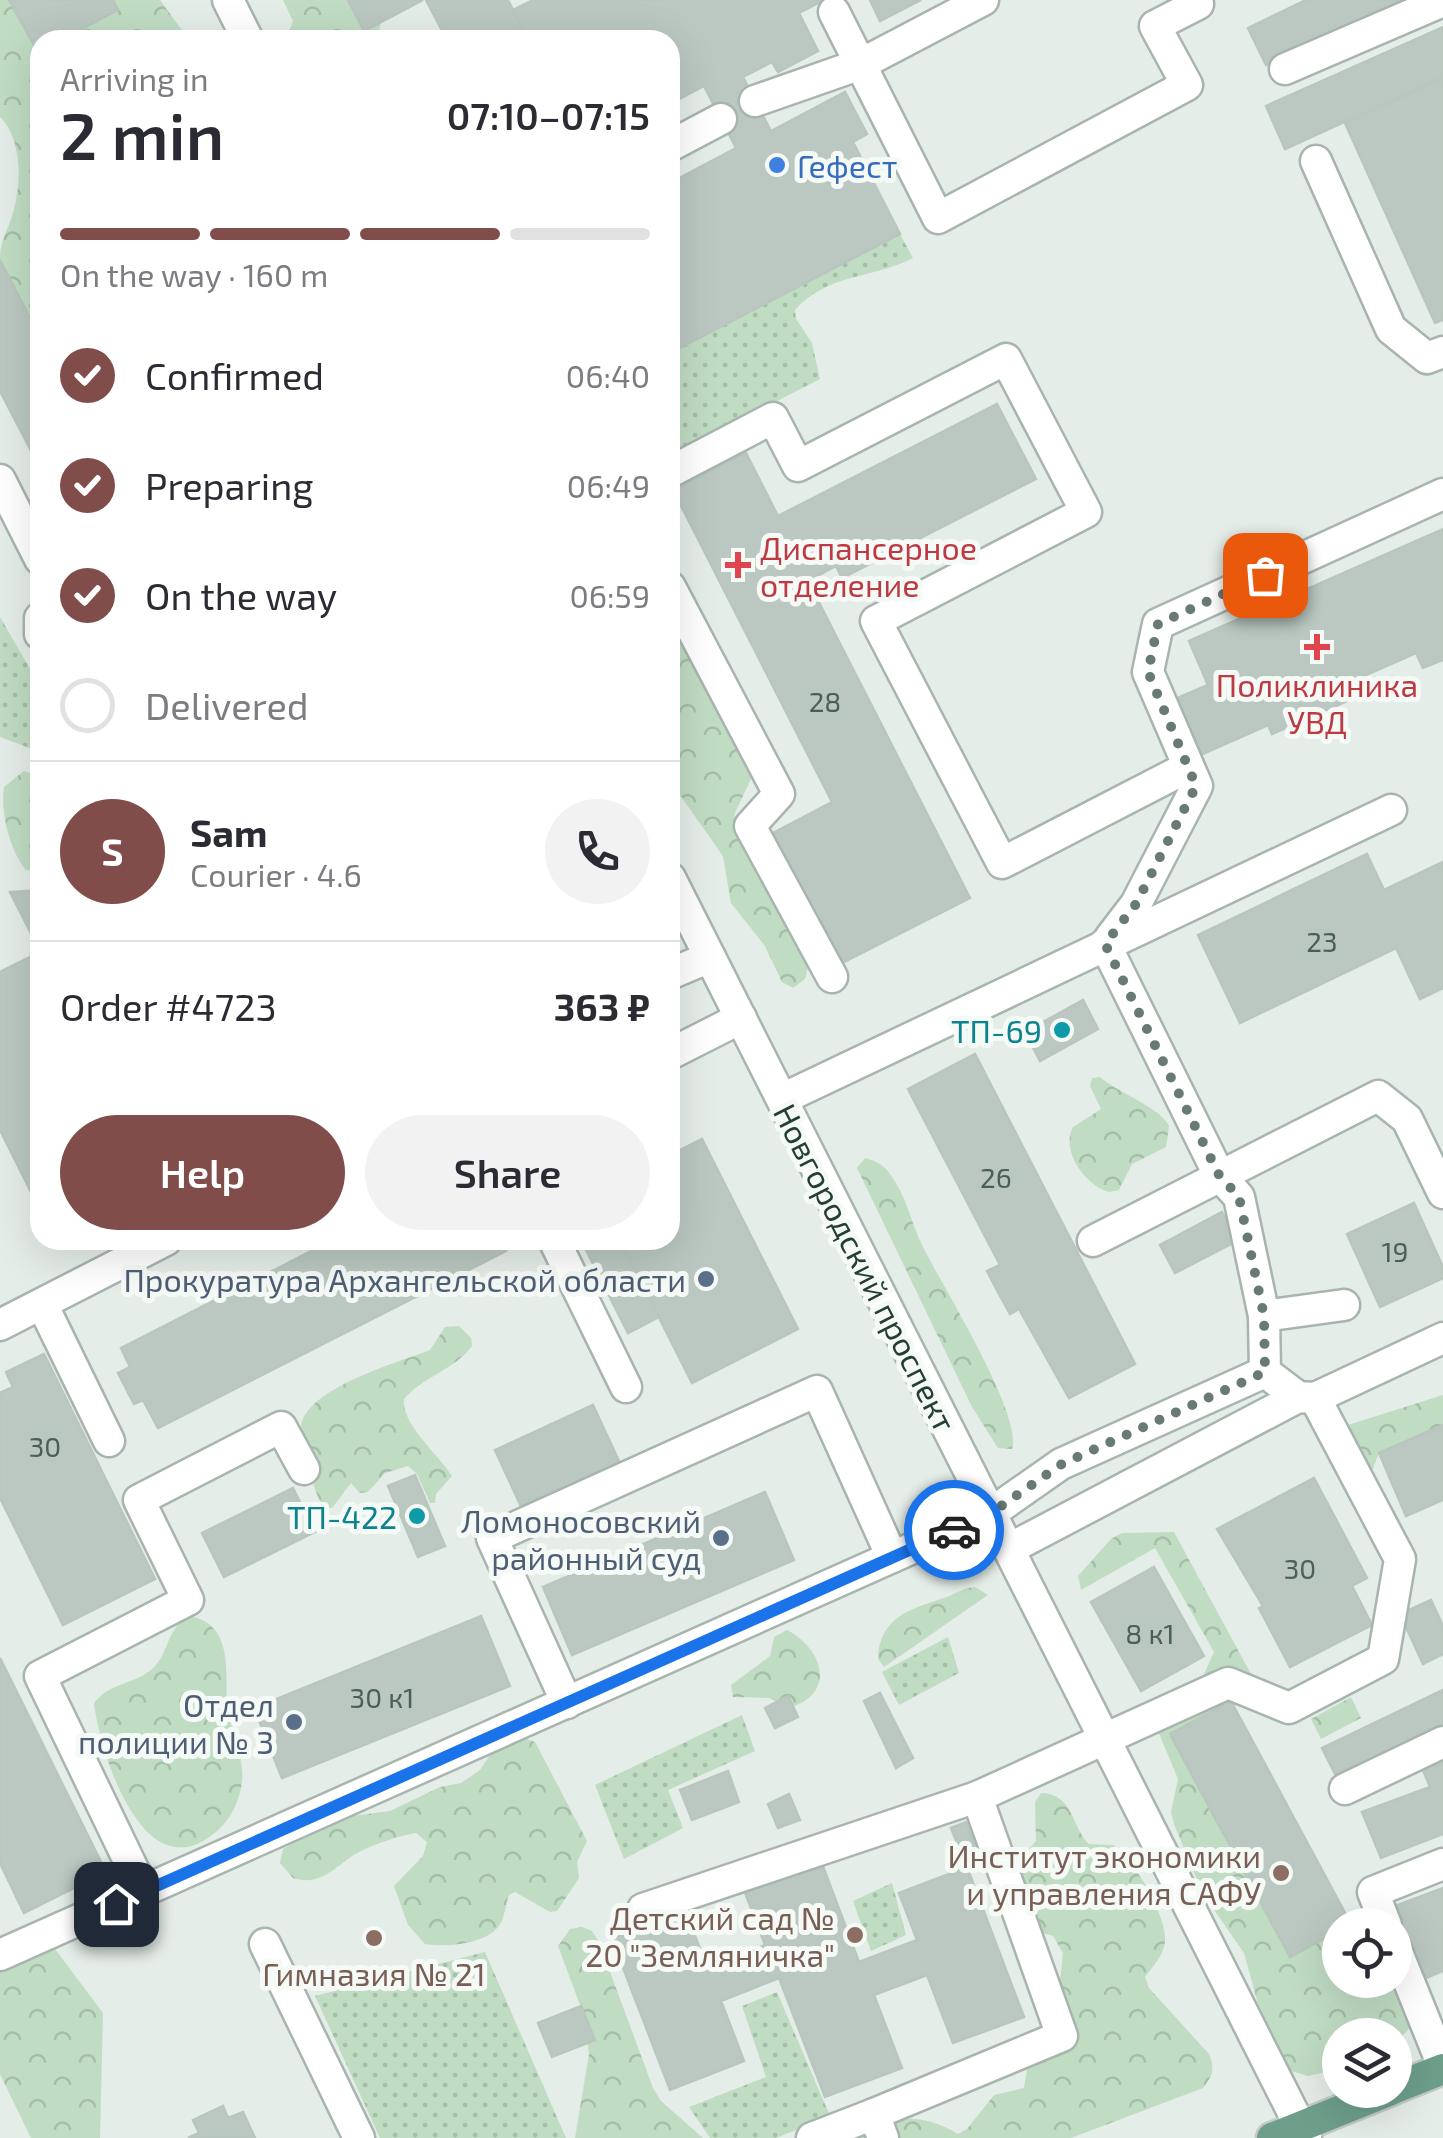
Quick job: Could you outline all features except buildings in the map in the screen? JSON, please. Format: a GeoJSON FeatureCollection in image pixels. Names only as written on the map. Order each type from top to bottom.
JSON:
{"type":"FeatureCollection","features":[{"type":"Feature","properties":{"kind":"main road"},"geometry":{"type":"LineString","coordinates":[[1412,2081],[1443,2068]]}},
{"type":"Feature","properties":{"kind":"main road"},"geometry":{"type":"LineString","coordinates":[[1293,2134],[1351,2108]]}},
{"type":"Feature","properties":{"kind":"street"},"geometry":{"type":"LineString","coordinates":[[228,0],[243,30]]}},
{"type":"Feature","properties":{"kind":"street"},"geometry":{"type":"LineString","coordinates":[[755,101],[860,64],[983,0]]}},
{"type":"Feature","properties":{"kind":"street"},"geometry":{"type":"LineString","coordinates":[[834,12],[938,218],[1187,85],[1155,26],[1198,4],[1196,0]]}},
{"type":"Feature","properties":{"kind":"street"},"geometry":{"type":"LineString","coordinates":[[1285,70],[1443,1]]}},
{"type":"Feature","properties":{"kind":"street"},"geometry":{"type":"LineString","coordinates":[[680,141],[721,119]]}},
{"type":"Feature","properties":{"kind":"street"},"geometry":{"type":"LineString","coordinates":[[1316,161],[1392,329],[1427,358],[1443,352]]}},
{"type":"Feature","properties":{"kind":"street"},"geometry":{"type":"LineString","coordinates":[[680,467],[773,418],[798,466],[1006,359],[1086,512],[876,622],[1002,864],[1188,767]]}},
{"type":"Feature","properties":{"kind":"street"},"geometry":{"type":"LineString","coordinates":[[0,480],[30,540]]}},
{"type":"Feature","properties":{"kind":"street"},"geometry":{"type":"LineString","coordinates":[[1105,944],[1136,904],[1196,786],[1148,672],[1158,624],[1443,494]]}},
{"type":"Feature","properties":{"kind":"street"},"geometry":{"type":"LineString","coordinates":[[680,606],[778,794],[750,826],[832,978]]}},
{"type":"Feature","properties":{"kind":"street"},"geometry":{"type":"LineString","coordinates":[[782,1099],[1392,810]]}},
{"type":"Feature","properties":{"kind":"street","name":"Новгородский проспект"},"geometry":{"type":"LineString","coordinates":[[680,898],[1106,1742],[1293,2134]]}},
{"type":"Feature","properties":{"kind":"street"},"geometry":{"type":"LineString","coordinates":[[1105,944],[1219,1175],[1239,1197],[1264,1316],[1265,1372]]}},
{"type":"Feature","properties":{"kind":"street"},"geometry":{"type":"LineString","coordinates":[[680,970],[710,956]]}},
{"type":"Feature","properties":{"kind":"street"},"geometry":{"type":"LineString","coordinates":[[680,1049],[741,1018]]}},
{"type":"Feature","properties":{"kind":"street"},"geometry":{"type":"LineString","coordinates":[[1093,1241],[1378,1096],[1408,1120],[1443,1193]]}},
{"type":"Feature","properties":{"kind":"street"},"geometry":{"type":"LineString","coordinates":[[0,1326],[147,1250]]}},
{"type":"Feature","properties":{"kind":"street"},"geometry":{"type":"LineString","coordinates":[[559,1250],[626,1387]]}},
{"type":"Feature","properties":{"kind":"street"},"geometry":{"type":"LineString","coordinates":[[42,1304],[109,1441]]}},
{"type":"Feature","properties":{"kind":"street"},"geometry":{"type":"LineString","coordinates":[[1264,1316],[1344,1306]]}},
{"type":"Feature","properties":{"kind":"street"},"geometry":{"type":"LineString","coordinates":[[1008,1549],[1306,1397],[1443,1338]]}},
{"type":"Feature","properties":{"kind":"street"},"geometry":{"type":"LineString","coordinates":[[0,1955],[991,1513],[1062,1464],[1265,1372]]}},
{"type":"Feature","properties":{"kind":"street"},"geometry":{"type":"LineString","coordinates":[[643,1909],[977,1797],[1106,1742],[1228,1683],[1289,1708],[1383,1659],[1400,1560],[1306,1397],[1265,1372]]}},
{"type":"Feature","properties":{"kind":"street"},"geometry":{"type":"LineString","coordinates":[[567,1703],[492,1538],[816,1391],[892,1558]]}},
{"type":"Feature","properties":{"kind":"street"},"geometry":{"type":"LineString","coordinates":[[144,1892],[40,1676],[188,1600],[139,1500],[280,1427],[304,1469]]}},
{"type":"Feature","properties":{"kind":"street"},"geometry":{"type":"LineString","coordinates":[[1344,1788],[1443,1742]]}},
{"type":"Feature","properties":{"kind":"street"},"geometry":{"type":"LineString","coordinates":[[812,2138],[878,2126],[1062,2036],[977,1797]]}},
{"type":"Feature","properties":{"kind":"street"},"geometry":{"type":"LineString","coordinates":[[1379,1908],[1373,1892],[1443,1864]]}},
{"type":"Feature","properties":{"kind":"street"},"geometry":{"type":"LineString","coordinates":[[265,1944],[358,2138]]}},
{"type":"Feature","properties":{"kind":"street"},"geometry":{"type":"LineString","coordinates":[[1412,1990],[1443,2068]]}},
{"type":"Feature","properties":{"kind":"green space"},"geometry":{"type":"Polygon","coordinates":[[[0,0],[160,0],[182,30],[30,30],[30,320],[0,259],[17,195],[18,166],[13,139],[0,117],[0,0]]]}},
{"type":"Feature","properties":{"kind":"green space"},"geometry":{"type":"Polygon","coordinates":[[[283,0],[348,0],[364,30],[290,30],[293,21],[283,0]]]}},
{"type":"Feature","properties":{"kind":"green space"},"geometry":{"type":"Polygon","coordinates":[[[900,234],[913,258],[836,283],[808,298],[795,310],[796,319],[812,343],[820,379],[680,451],[680,348],[900,234]]]}},
{"type":"Feature","properties":{"kind":"green space"},"geometry":{"type":"Polygon","coordinates":[[[0,617],[30,669],[30,748],[0,737],[0,617]]]}},
{"type":"Feature","properties":{"kind":"green space"},"geometry":{"type":"Polygon","coordinates":[[[680,637],[752,777],[734,815],[809,963],[805,979],[793,988],[782,982],[765,946],[731,903],[723,856],[680,795],[680,637]]]}},
{"type":"Feature","properties":{"kind":"green space"},"geometry":{"type":"Polygon","coordinates":[[[24,771],[30,773],[30,870],[20,862],[11,842],[5,819],[4,787],[24,771]]]}},
{"type":"Feature","properties":{"kind":"green space"},"geometry":{"type":"Polygon","coordinates":[[[1100,1077],[1157,1113],[1169,1126],[1166,1147],[1132,1164],[1119,1190],[1109,1192],[1084,1175],[1070,1146],[1073,1127],[1101,1109],[1090,1086],[1092,1078],[1100,1077]]]}},
{"type":"Feature","properties":{"kind":"green space"},"geometry":{"type":"Polygon","coordinates":[[[865,1158],[885,1168],[896,1182],[922,1245],[993,1379],[1012,1432],[1012,1449],[998,1448],[972,1407],[857,1168],[865,1158]]]}},
{"type":"Feature","properties":{"kind":"green space"},"geometry":{"type":"Polygon","coordinates":[[[459,1326],[471,1338],[472,1346],[404,1399],[414,1429],[452,1476],[436,1494],[435,1503],[430,1503],[417,1474],[408,1466],[385,1473],[368,1492],[360,1493],[351,1483],[332,1508],[325,1508],[315,1490],[302,1438],[306,1413],[319,1400],[356,1378],[430,1350],[445,1327],[459,1326]]]}},
{"type":"Feature","properties":{"kind":"green space"},"geometry":{"type":"Polygon","coordinates":[[[1443,1395],[1443,1425],[1379,1453],[1366,1486],[1335,1429],[1443,1395]]]}},
{"type":"Feature","properties":{"kind":"green space"},"geometry":{"type":"Polygon","coordinates":[[[1174,1532],[1251,1674],[1231,1701],[1171,1734],[1289,1957],[1322,1940],[1322,1998],[1405,1998],[1414,2014],[1412,2019],[1322,2018],[1322,2073],[1308,2076],[1291,2071],[1258,2004],[1244,1953],[1203,1894],[1174,1824],[1171,1812],[1178,1779],[1158,1731],[1172,1715],[1196,1714],[1205,1707],[1210,1682],[1204,1674],[1214,1652],[1155,1548],[1081,1590],[1078,1576],[1111,1539],[1122,1533],[1174,1532]]]}},
{"type":"Feature","properties":{"kind":"green space"},"geometry":{"type":"Polygon","coordinates":[[[975,1587],[988,1595],[884,1667],[878,1659],[880,1645],[891,1624],[909,1611],[975,1587]]]}},
{"type":"Feature","properties":{"kind":"green space"},"geometry":{"type":"Polygon","coordinates":[[[190,1616],[213,1628],[224,1648],[228,1709],[242,1777],[230,1816],[208,1838],[184,1847],[162,1843],[144,1828],[128,1806],[105,1751],[94,1704],[107,1691],[154,1667],[176,1627],[190,1616]]]}},
{"type":"Feature","properties":{"kind":"green space"},"geometry":{"type":"Polygon","coordinates":[[[787,1630],[817,1660],[819,1683],[813,1693],[788,1708],[769,1698],[733,1697],[731,1685],[770,1656],[774,1637],[787,1630]]]}},
{"type":"Feature","properties":{"kind":"green space"},"geometry":{"type":"Polygon","coordinates":[[[948,1637],[959,1673],[899,1705],[882,1672],[948,1637]]]}},
{"type":"Feature","properties":{"kind":"green space"},"geometry":{"type":"Polygon","coordinates":[[[1351,1697],[1361,1718],[1321,1739],[1311,1719],[1351,1697]]]}},
{"type":"Feature","properties":{"kind":"green space"},"geometry":{"type":"Polygon","coordinates":[[[742,1715],[755,1751],[668,1790],[683,1828],[624,1859],[595,1785],[742,1715]]]}},
{"type":"Feature","properties":{"kind":"green space"},"geometry":{"type":"Polygon","coordinates":[[[522,1737],[535,1742],[587,1841],[577,1862],[579,1878],[557,1911],[550,1912],[515,1892],[509,1895],[502,1920],[492,1933],[463,1943],[425,1944],[408,1925],[394,1886],[423,1856],[427,1842],[416,1833],[363,1850],[314,1879],[293,1878],[280,1863],[283,1849],[317,1827],[352,1816],[390,1811],[440,1787],[461,1783],[480,1770],[495,1747],[522,1737]]]}},
{"type":"Feature","properties":{"kind":"green space"},"geometry":{"type":"Polygon","coordinates":[[[1041,1793],[1066,1805],[1089,1844],[1113,1845],[1122,1853],[1148,1889],[1161,1918],[1165,1942],[1160,1957],[1145,1977],[1149,1988],[1209,2054],[1209,2080],[1203,2088],[1071,2138],[837,2138],[883,2122],[912,2119],[941,2125],[958,2134],[967,2129],[994,2095],[1024,2088],[1030,2050],[1056,2019],[1063,1953],[1053,1936],[1023,1927],[1015,1864],[1036,1841],[1035,1802],[1041,1793]]]}},
{"type":"Feature","properties":{"kind":"green space"},"geometry":{"type":"Polygon","coordinates":[[[892,1883],[906,1935],[871,1951],[853,1901],[892,1883]]]}},
{"type":"Feature","properties":{"kind":"green space"},"geometry":{"type":"Polygon","coordinates":[[[582,1927],[592,1931],[599,1942],[653,2088],[661,2101],[703,2138],[575,2138],[589,2054],[583,2013],[558,1946],[570,1929],[582,1927]]]}},
{"type":"Feature","properties":{"kind":"green space"},"geometry":{"type":"Polygon","coordinates":[[[52,1945],[103,2013],[100,2138],[31,2138],[0,2074],[0,1970],[52,1945]]]}},
{"type":"Feature","properties":{"kind":"green space"},"geometry":{"type":"Polygon","coordinates":[[[485,1952],[566,2138],[380,2138],[315,1996],[485,1952]]]}},
{"type":"Feature","properties":{"kind":"green space"},"geometry":{"type":"Polygon","coordinates":[[[777,1992],[830,2116],[776,2138],[710,2138],[689,2107],[766,2077],[742,2006],[777,1992]]]}},
{"type":"Feature","properties":{"kind":"way so far"},"geometry":{"type":"LineString","coordinates":[[954,1530],[991,1513],[1062,1464],[1265,1372],[1264,1316],[1239,1197],[1219,1175],[1105,944],[1136,904],[1196,786],[1148,672],[1158,624],[1265,575]]}},
{"type":"Feature","properties":{"kind":"place","name":"Гефест"},"geometry":{"type":"Point","coordinates":[777,165]}},
{"type":"Feature","properties":{"kind":"place","name":"Диспансерное отделение"},"geometry":{"type":"Point","coordinates":[738,565]}},
{"type":"Feature","properties":{"kind":"place","name":"Поликлиника УВД"},"geometry":{"type":"Point","coordinates":[1317,647]}},
{"type":"Feature","properties":{"kind":"place","name":"ТП-69"},"geometry":{"type":"Point","coordinates":[1062,1030]}},
{"type":"Feature","properties":{"kind":"place","name":"Прокуратура Архангельской области"},"geometry":{"type":"Point","coordinates":[706,1279]}},
{"type":"Feature","properties":{"kind":"place","name":"ТП-422"},"geometry":{"type":"Point","coordinates":[417,1516]}},
{"type":"Feature","properties":{"kind":"place","name":"Ломоносовский районный cуд"},"geometry":{"type":"Point","coordinates":[721,1538]}},
{"type":"Feature","properties":{"kind":"place","name":"Отдел полиции № 3"},"geometry":{"type":"Point","coordinates":[294,1722]}},
{"type":"Feature","properties":{"kind":"place","name":"Институт экономики и управления САФУ"},"geometry":{"type":"Point","coordinates":[1281,1873]}},
{"type":"Feature","properties":{"kind":"place","name":"Детский сад № 20 \"Земляничка\""},"geometry":{"type":"Point","coordinates":[855,1935]}},
{"type":"Feature","properties":{"kind":"place","name":"Гимназия № 21"},"geometry":{"type":"Point","coordinates":[374,1938]}},
{"type":"Feature","properties":{"kind":"route"},"geometry":{"type":"LineString","coordinates":[[116,1904],[954,1530]]}}]}
